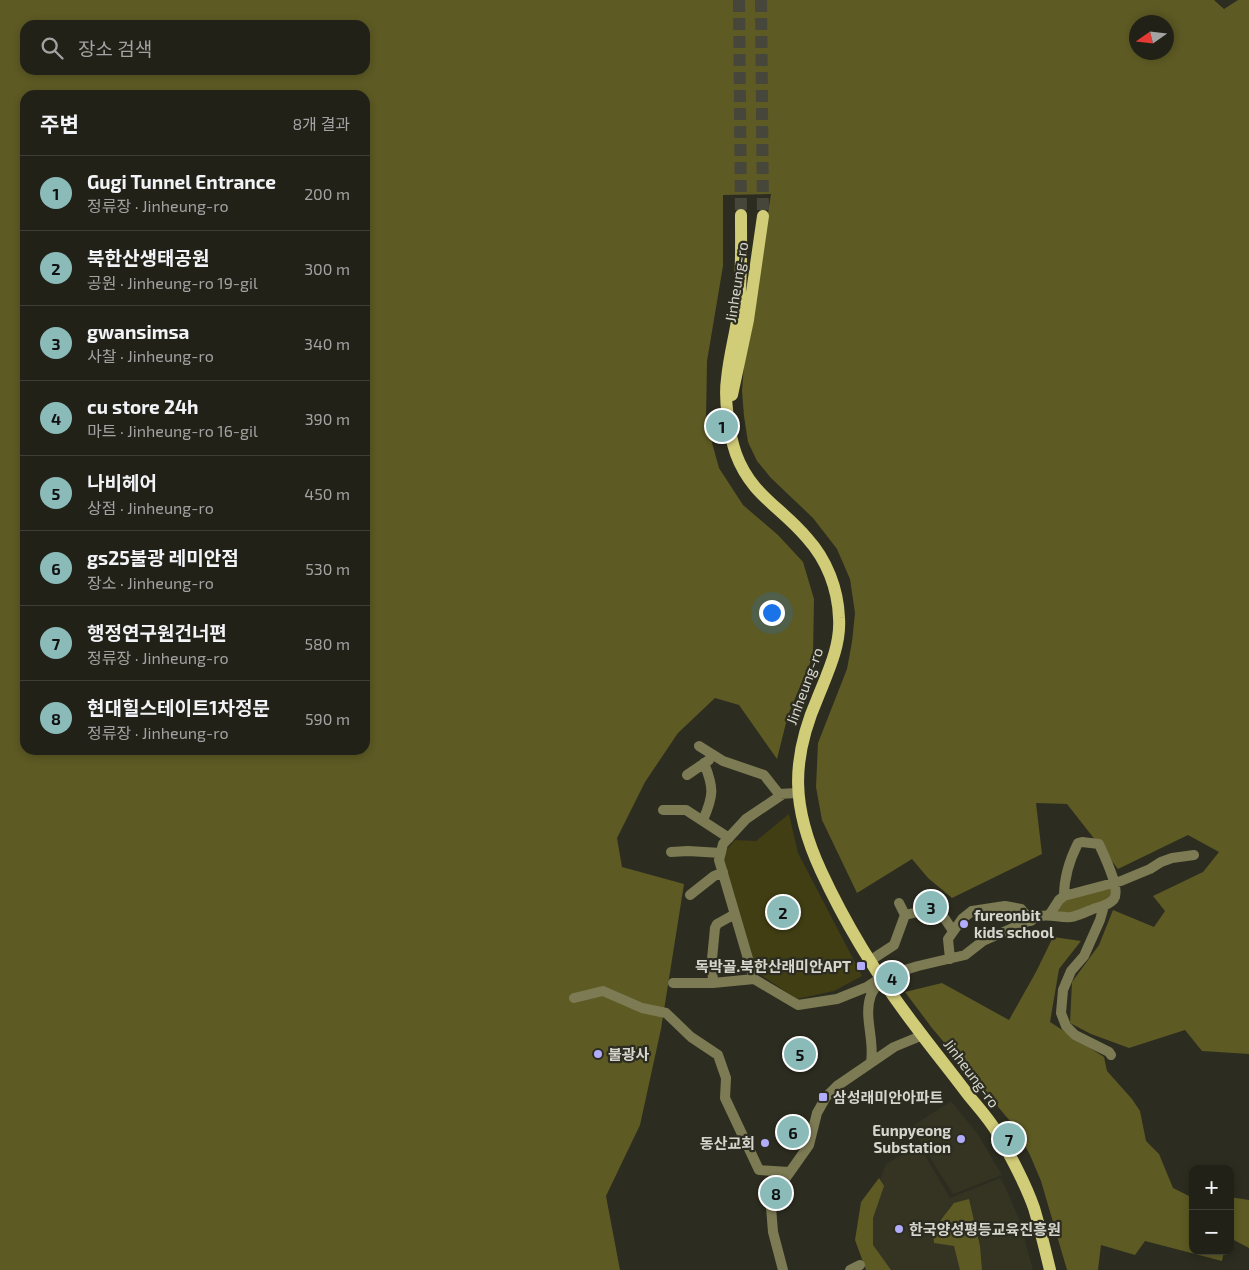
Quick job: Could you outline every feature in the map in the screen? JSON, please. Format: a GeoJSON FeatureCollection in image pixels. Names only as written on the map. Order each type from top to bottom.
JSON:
{"type":"FeatureCollection","features":[{"type":"Feature","properties":{"kind":"main road","name":"Jinheung-ro"},"geometry":{"type":"LineString","coordinates":[[741,215],[742,277],[738,315],[726,381],[732,441],[749,480],[760,494],[807,537],[828,569],[837,600],[840,622],[830,670],[816,700],[802,738],[797,793],[803,822],[821,872],[845,918],[871,960],[919,1031],[996,1131],[1033,1206],[1050,1270]]}},
{"type":"Feature","properties":{"kind":"main road","name":"Jinheung-ro"},"geometry":{"type":"LineString","coordinates":[[728,412],[748,320],[763,216]]}},
{"type":"Feature","properties":{"kind":"street"},"geometry":{"type":"LineString","coordinates":[[699,746],[723,761],[764,775],[779,794],[797,793]]}},
{"type":"Feature","properties":{"kind":"street"},"geometry":{"type":"LineString","coordinates":[[687,775],[716,756]]}},
{"type":"Feature","properties":{"kind":"street"},"geometry":{"type":"LineString","coordinates":[[703,820],[710,806],[712,784],[704,763]]}},
{"type":"Feature","properties":{"kind":"street"},"geometry":{"type":"LineString","coordinates":[[754,980],[723,872],[720,860],[721,853],[723,844],[746,819],[783,794]]}},
{"type":"Feature","properties":{"kind":"street"},"geometry":{"type":"LineString","coordinates":[[663,810],[686,810],[729,838]]}},
{"type":"Feature","properties":{"kind":"street"},"geometry":{"type":"LineString","coordinates":[[673,983],[754,980],[798,1005],[837,999],[867,987],[882,977],[965,955],[983,941],[1040,916],[1050,914],[1072,917],[1113,901],[1116,895],[1115,883],[1099,844],[1078,843],[1070,857],[1064,880],[1064,896]]}},
{"type":"Feature","properties":{"kind":"street"},"geometry":{"type":"LineString","coordinates":[[671,852],[721,853]]}},
{"type":"Feature","properties":{"kind":"street"},"geometry":{"type":"LineString","coordinates":[[1050,914],[1064,896],[1115,883],[1144,872],[1166,860],[1194,855]]}},
{"type":"Feature","properties":{"kind":"street"},"geometry":{"type":"LineString","coordinates":[[690,895],[714,876],[723,872]]}},
{"type":"Feature","properties":{"kind":"street"},"geometry":{"type":"LineString","coordinates":[[871,960],[894,945],[905,915],[899,903]]}},
{"type":"Feature","properties":{"kind":"street"},"geometry":{"type":"LineString","coordinates":[[950,958],[948,940],[962,919],[972,911],[1005,906],[1021,909],[1031,921]]}},
{"type":"Feature","properties":{"kind":"street"},"geometry":{"type":"LineString","coordinates":[[1104,906],[1084,956],[1071,971],[1063,990],[1061,1013],[1066,1026],[1075,1034],[1109,1052],[1111,1055]]}},
{"type":"Feature","properties":{"kind":"street"},"geometry":{"type":"LineString","coordinates":[[905,915],[931,909],[939,910],[953,931]]}},
{"type":"Feature","properties":{"kind":"street"},"geometry":{"type":"LineString","coordinates":[[713,983],[712,959],[715,928],[717,924],[735,914]]}},
{"type":"Feature","properties":{"kind":"street"},"geometry":{"type":"LineString","coordinates":[[871,1062],[872,1039],[869,1006],[871,995],[882,977]]}},
{"type":"Feature","properties":{"kind":"street"},"geometry":{"type":"LineString","coordinates":[[574,998],[603,991],[642,1008],[666,1013],[691,1037],[718,1054],[726,1078],[725,1098],[759,1170],[789,1172]]}},
{"type":"Feature","properties":{"kind":"street","name":"Jinheung-ro"},"geometry":{"type":"LineString","coordinates":[[783,1270],[773,1232],[771,1207],[789,1172],[809,1145],[817,1113],[826,1097],[837,1086],[919,1031]]}},
{"type":"Feature","properties":{"kind":"shaded area"},"geometry":{"type":"Polygon","coordinates":[[[0,0],[1214,0],[1224,9],[1238,0],[1249,0],[1249,1054],[1202,1051],[1185,1030],[1129,1048],[1091,1034],[1070,1023],[1072,982],[1099,945],[1113,910],[1154,927],[1165,911],[1153,896],[1203,872],[1219,852],[1188,835],[1118,869],[1067,804],[1036,803],[1042,854],[952,898],[928,878],[912,859],[857,893],[822,820],[816,787],[818,743],[847,669],[852,642],[855,613],[850,579],[837,549],[813,518],[771,478],[757,461],[748,442],[742,391],[744,364],[771,194],[723,195],[723,266],[707,361],[706,421],[719,468],[743,505],[778,535],[803,562],[814,599],[813,656],[788,715],[777,759],[739,705],[715,698],[678,733],[645,782],[617,838],[622,867],[684,884],[661,1029],[640,1125],[606,1196],[620,1270],[0,1270],[0,0]]]}},
{"type":"Feature","properties":{"kind":"shaded area"},"geometry":{"type":"Polygon","coordinates":[[[789,814],[798,853],[862,976],[834,991],[797,999],[752,969],[722,855],[735,840],[756,841],[789,814]]]}},
{"type":"Feature","properties":{"kind":"shaded area"},"geometry":{"type":"Polygon","coordinates":[[[1111,886],[1112,895],[1107,900],[1068,916],[1055,914],[1065,898],[1111,886]]]}},
{"type":"Feature","properties":{"kind":"shaded area"},"geometry":{"type":"Polygon","coordinates":[[[1053,937],[1081,941],[1059,969],[1050,1022],[1104,1057],[1107,1071],[1140,1111],[1146,1141],[1159,1154],[1173,1188],[1189,1196],[1189,1252],[1145,1241],[1135,1255],[1101,1245],[1098,1270],[1067,1270],[1041,1181],[1015,1127],[932,1028],[905,992],[942,983],[1009,1020],[1053,937]]]}},
{"type":"Feature","properties":{"kind":"shaded area"},"geometry":{"type":"Polygon","coordinates":[[[951,1101],[977,1133],[1002,1175],[953,1194],[911,1127],[951,1101]]]}},
{"type":"Feature","properties":{"kind":"shaded area"},"geometry":{"type":"Polygon","coordinates":[[[919,1145],[950,1198],[1000,1178],[1019,1219],[1033,1270],[887,1270],[869,1249],[869,1209],[886,1164],[919,1145]]]}},
{"type":"Feature","properties":{"kind":"shaded area"},"geometry":{"type":"Polygon","coordinates":[[[879,1178],[884,1186],[873,1218],[873,1245],[891,1270],[866,1270],[855,1240],[861,1202],[879,1178]]]}},
{"type":"Feature","properties":{"kind":"shaded area"},"geometry":{"type":"Polygon","coordinates":[[[1234,1198],[1249,1200],[1249,1248],[1234,1240],[1234,1198]]]}},
{"type":"Feature","properties":{"kind":"shaded area"},"geometry":{"type":"Polygon","coordinates":[[[969,1199],[980,1246],[982,1270],[960,1270],[954,1246],[934,1243],[933,1230],[954,1203],[969,1199]]]}},
{"type":"Feature","properties":{"kind":"shaded area"},"geometry":{"type":"Polygon","coordinates":[[[1199,1255],[1223,1255],[1222,1261],[1199,1255]]]}},
{"type":"Feature","properties":{"kind":"tunnel"},"geometry":{"type":"LineString","coordinates":[[739,0],[741,215]]}},
{"type":"Feature","properties":{"kind":"tunnel"},"geometry":{"type":"LineString","coordinates":[[761,0],[763,216]]}},
{"type":"Feature","properties":{"kind":"place","name":"Gugi Tunnel Entrance"},"geometry":{"type":"Point","coordinates":[722,426]}},
{"type":"Feature","properties":{"kind":"place","name":"gwansimsa"},"geometry":{"type":"Point","coordinates":[931,907]}},
{"type":"Feature","properties":{"kind":"place","name":"북한산생태공원"},"geometry":{"type":"Point","coordinates":[783,912]}},
{"type":"Feature","properties":{"kind":"place","name":"fureonbit kids school"},"geometry":{"type":"Point","coordinates":[964,924]}},
{"type":"Feature","properties":{"kind":"place","name":"독박골.북한산래미안APT"},"geometry":{"type":"Point","coordinates":[861,966]}},
{"type":"Feature","properties":{"kind":"place","name":"cu store 24h"},"geometry":{"type":"Point","coordinates":[892,978]}},
{"type":"Feature","properties":{"kind":"place","name":"불광사"},"geometry":{"type":"Point","coordinates":[598,1054]}},
{"type":"Feature","properties":{"kind":"place","name":"나비헤어"},"geometry":{"type":"Point","coordinates":[800,1054]}},
{"type":"Feature","properties":{"kind":"place","name":"삼성래미안아파트"},"geometry":{"type":"Point","coordinates":[823,1097]}},
{"type":"Feature","properties":{"kind":"place","name":"gs25불광 레미안점"},"geometry":{"type":"Point","coordinates":[793,1132]}},
{"type":"Feature","properties":{"kind":"place","name":"Eunpyeong Substation"},"geometry":{"type":"Point","coordinates":[961,1139]}},
{"type":"Feature","properties":{"kind":"place","name":"행정연구원건너편"},"geometry":{"type":"Point","coordinates":[1009,1139]}},
{"type":"Feature","properties":{"kind":"place","name":"동산교회"},"geometry":{"type":"Point","coordinates":[765,1143]}},
{"type":"Feature","properties":{"kind":"place","name":"현대힐스테이트1차정문"},"geometry":{"type":"Point","coordinates":[776,1193]}},
{"type":"Feature","properties":{"kind":"place","name":"한국양성평등교육진흥원"},"geometry":{"type":"Point","coordinates":[899,1229]}}]}
